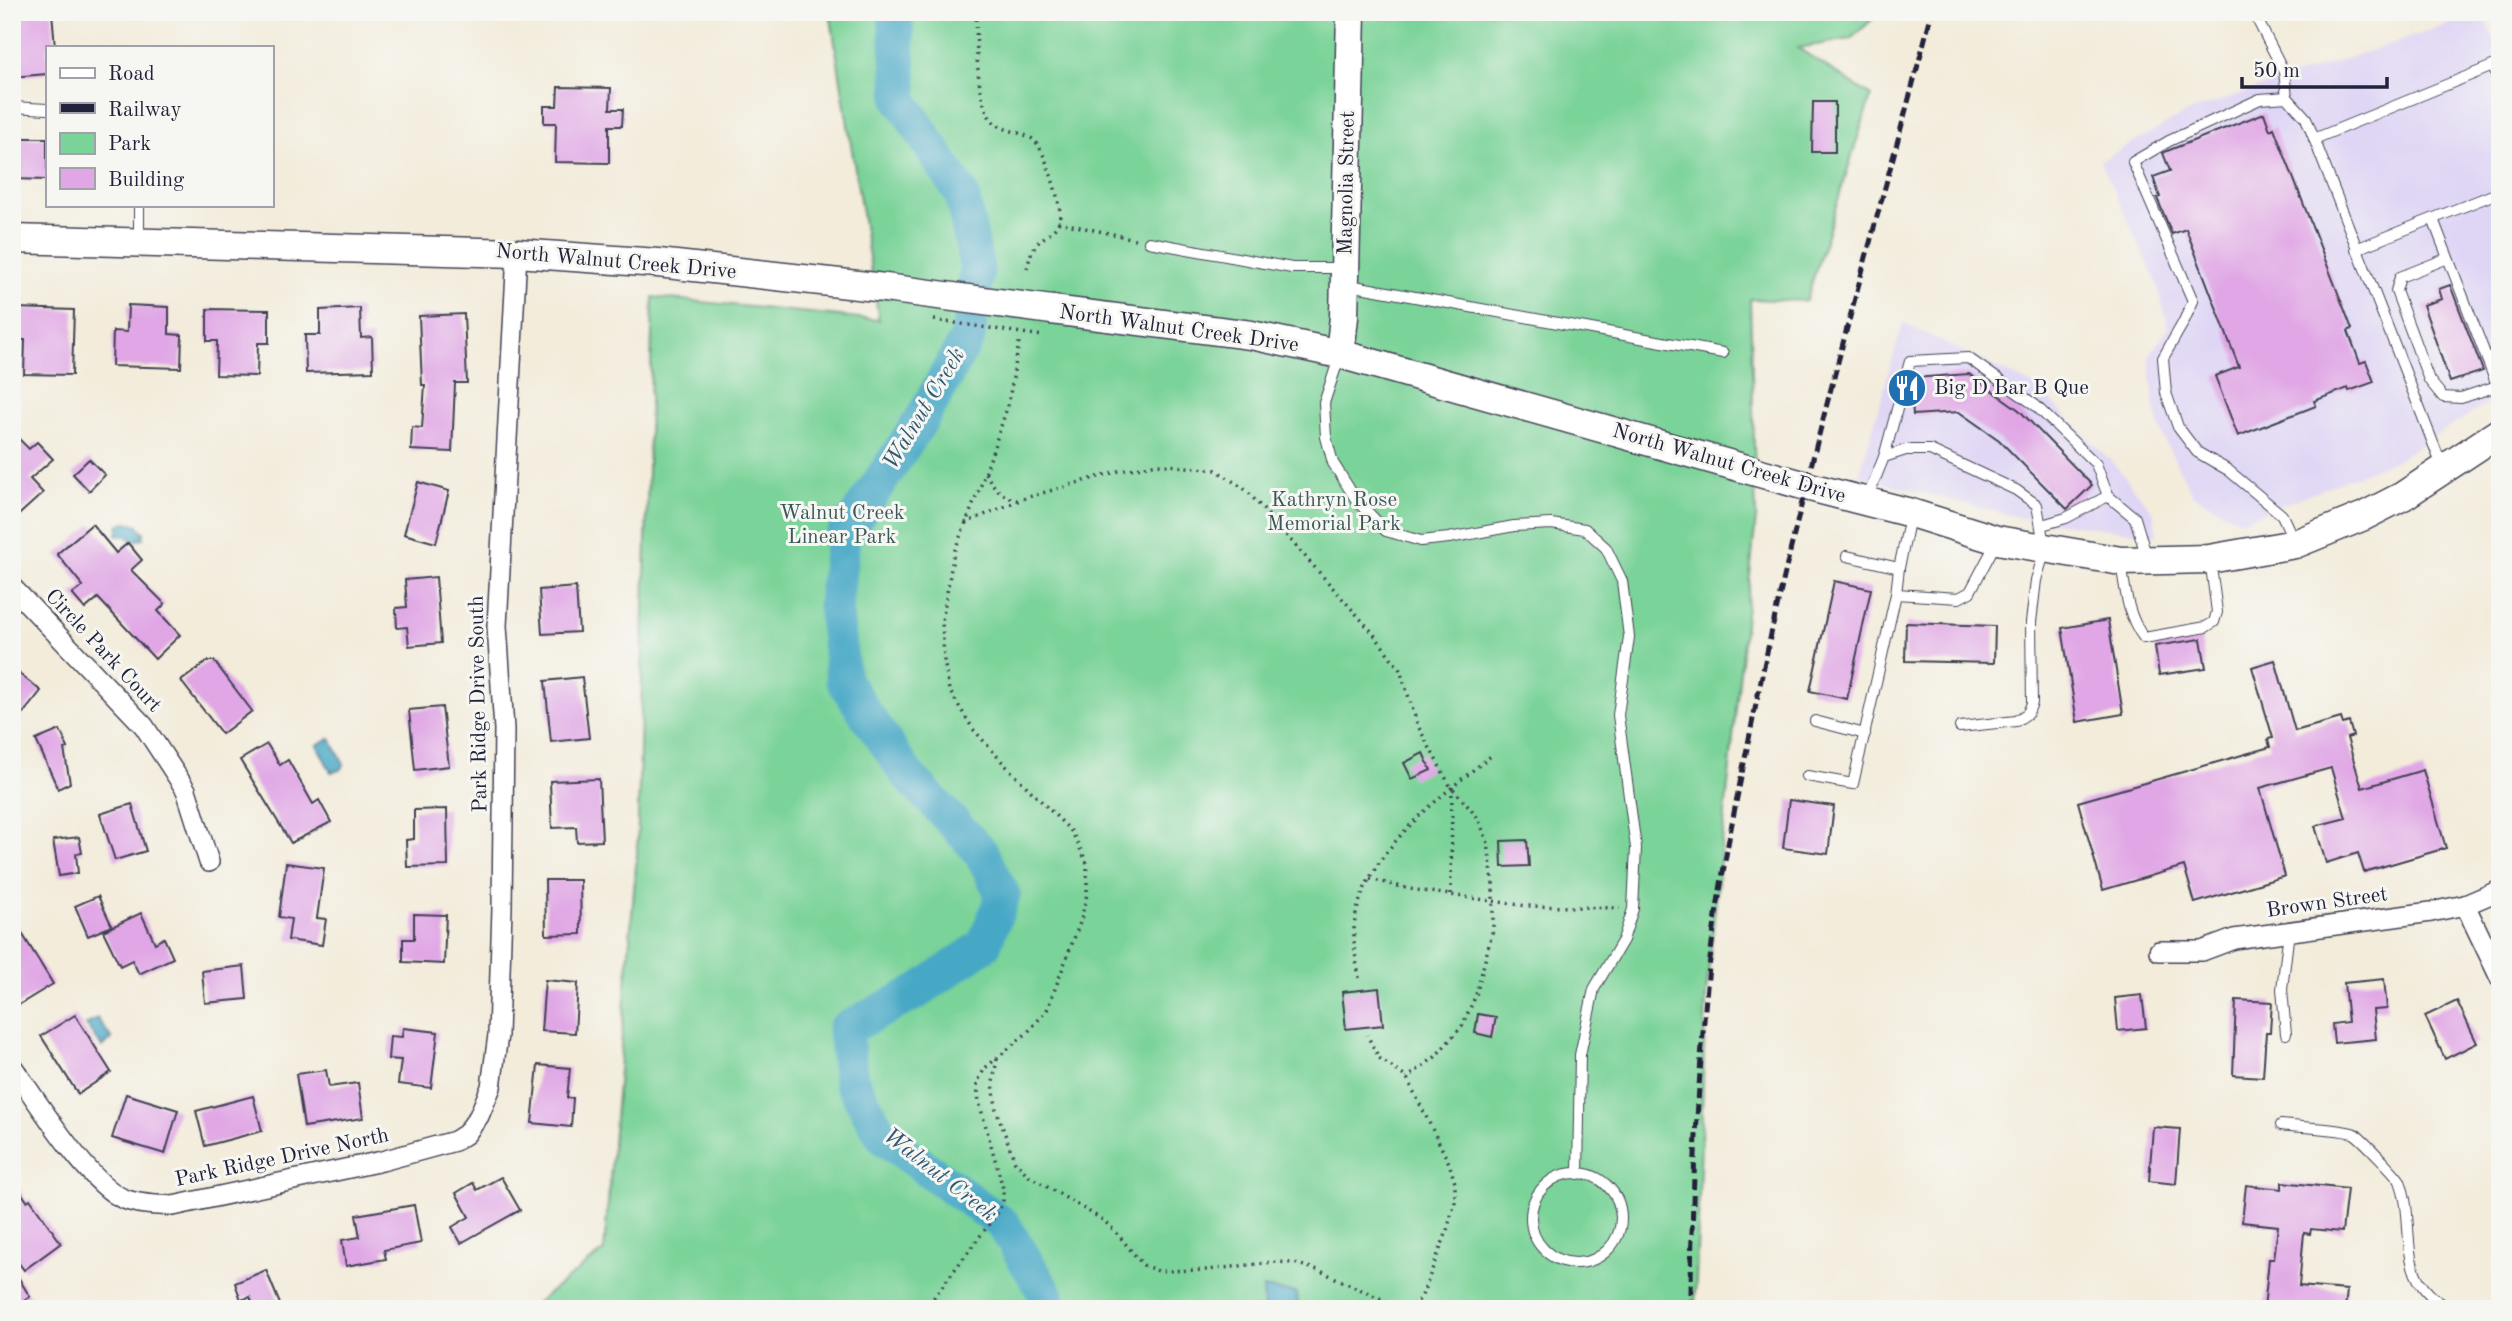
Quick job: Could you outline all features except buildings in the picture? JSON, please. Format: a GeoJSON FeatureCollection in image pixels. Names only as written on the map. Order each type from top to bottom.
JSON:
{"type":"FeatureCollection","features":[{"type":"Feature","properties":{"kind":"main road","name":"Magnolia Street"},"geometry":{"type":"LineString","coordinates":[[1340,354],[1345,276],[1351,12]]}},
{"type":"Feature","properties":{"kind":"main road","name":"North Walnut Creek Drive"},"geometry":{"type":"LineString","coordinates":[[12,239],[517,253],[658,263],[885,288],[1047,323],[1251,335],[1340,354],[1911,513],[1997,540],[2043,537],[2121,561],[2210,559],[2295,544],[2364,516],[2403,496],[2500,432]]}},
{"type":"Feature","properties":{"kind":"street","name":"Park Ridge Drive South"},"geometry":{"type":"LineString","coordinates":[[455,1141],[466,1134],[479,1116],[491,1087],[498,1035],[504,729],[497,626],[517,253]]}},
{"type":"Feature","properties":{"kind":"street","name":"Circle Park Court"},"geometry":{"type":"LineString","coordinates":[[12,587],[144,726],[186,790],[209,862]]}},
{"type":"Feature","properties":{"kind":"street","name":"Brown Street"},"geometry":{"type":"LineString","coordinates":[[2159,951],[2202,951],[2234,939],[2431,912],[2465,905],[2500,890]]}},
{"type":"Feature","properties":{"kind":"street"},"geometry":{"type":"LineString","coordinates":[[2465,905],[2500,978]]}},
{"type":"Feature","properties":{"kind":"street","name":"Park Ridge Drive North"},"geometry":{"type":"LineString","coordinates":[[12,1066],[93,1177],[123,1199],[140,1203],[173,1206],[382,1161],[455,1141]]}},
{"type":"Feature","properties":{"kind":"lane"},"geometry":{"type":"LineString","coordinates":[[2257,14],[2284,72],[2287,97],[2305,118],[2314,139],[2443,470]]}},
{"type":"Feature","properties":{"kind":"lane"},"geometry":{"type":"LineString","coordinates":[[2314,139],[2496,64],[2500,85]]}},
{"type":"Feature","properties":{"kind":"lane"},"geometry":{"type":"LineString","coordinates":[[2287,97],[2260,99],[2169,141],[2133,162],[2193,301],[2163,358],[2166,393],[2179,427],[2197,452],[2228,470],[2282,516],[2295,544]]}},
{"type":"Feature","properties":{"kind":"lane"},"geometry":{"type":"LineString","coordinates":[[12,107],[46,109]]}},
{"type":"Feature","properties":{"kind":"lane"},"geometry":{"type":"LineString","coordinates":[[2357,249],[2500,192]]}},
{"type":"Feature","properties":{"kind":"lane"},"geometry":{"type":"LineString","coordinates":[[139,206],[139,242]]}},
{"type":"Feature","properties":{"kind":"lane"},"geometry":{"type":"LineString","coordinates":[[2433,219],[2448,258],[2498,389],[2461,398],[2443,397],[2429,380],[2396,291],[2400,277],[2448,258]]}},
{"type":"Feature","properties":{"kind":"lane"},"geometry":{"type":"LineString","coordinates":[[1149,242],[1345,276],[1723,353]]}},
{"type":"Feature","properties":{"kind":"lane"},"geometry":{"type":"LineString","coordinates":[[1340,354],[1324,403],[1326,437],[1333,463],[1357,501],[1386,531],[1421,541],[1514,526],[1550,524],[1585,529],[1606,548],[1622,581],[1629,637],[1618,715],[1636,848],[1633,909],[1623,940],[1594,989],[1580,1055],[1578,1174]]}},
{"type":"Feature","properties":{"kind":"lane"},"geometry":{"type":"LineString","coordinates":[[1865,502],[1884,457],[1910,361],[1968,358],[2035,405],[2096,464],[2108,496],[2135,518],[2148,562]]}},
{"type":"Feature","properties":{"kind":"lane"},"geometry":{"type":"LineString","coordinates":[[1884,457],[1906,450],[1930,450],[2016,489],[2037,505],[2043,537],[2031,622],[2032,702],[2028,713],[2016,721],[1960,727]]}},
{"type":"Feature","properties":{"kind":"lane"},"geometry":{"type":"LineString","coordinates":[[2043,537],[2066,518],[2108,496]]}},
{"type":"Feature","properties":{"kind":"lane"},"geometry":{"type":"LineString","coordinates":[[1807,776],[1853,784],[1896,594],[1911,513]]}},
{"type":"Feature","properties":{"kind":"lane"},"geometry":{"type":"LineString","coordinates":[[1896,594],[1959,597],[1970,592],[1997,540]]}},
{"type":"Feature","properties":{"kind":"lane"},"geometry":{"type":"LineString","coordinates":[[1847,556],[1899,568]]}},
{"type":"Feature","properties":{"kind":"lane"},"geometry":{"type":"LineString","coordinates":[[2121,561],[2126,600],[2137,629],[2144,638],[2206,627],[2214,622],[2217,612],[2210,559]]}},
{"type":"Feature","properties":{"kind":"lane"},"geometry":{"type":"LineString","coordinates":[[1815,721],[1865,734]]}},
{"type":"Feature","properties":{"kind":"lane"},"geometry":{"type":"LineString","coordinates":[[2286,1034],[2282,989],[2289,931]]}},
{"type":"Feature","properties":{"kind":"lane"},"geometry":{"type":"LineString","coordinates":[[2281,1125],[2354,1133],[2399,1179],[2412,1266],[2422,1286],[2437,1302],[2451,1309]]}},
{"type":"Feature","properties":{"kind":"lane"},"geometry":{"type":"LineString","coordinates":[[1578,1174],[1600,1180],[1611,1189],[1618,1202],[1621,1218],[1611,1247],[1599,1257],[1585,1263],[1569,1263],[1554,1258],[1542,1248],[1531,1222],[1532,1208],[1547,1184],[1559,1176],[1578,1174]]}},
{"type":"Feature","properties":{"kind":"path"},"geometry":{"type":"LineString","coordinates":[[976,12],[982,91],[988,115],[996,125],[1034,140],[1042,151],[1058,198],[1061,218],[1053,231],[1034,246],[1027,268]]}},
{"type":"Feature","properties":{"kind":"path"},"geometry":{"type":"LineString","coordinates":[[1058,222],[1149,242]]}},
{"type":"Feature","properties":{"kind":"path"},"geometry":{"type":"LineString","coordinates":[[923,319],[1047,323]]}},
{"type":"Feature","properties":{"kind":"path"},"geometry":{"type":"LineString","coordinates":[[925,1309],[999,1211],[1003,1200],[1003,1188],[979,1102],[977,1083],[985,1068],[1028,1032],[1047,1010],[1081,920],[1087,894],[1087,863],[1072,832],[973,729],[949,690],[944,660],[942,621],[954,552],[1008,405],[1020,338]]}},
{"type":"Feature","properties":{"kind":"path"},"geometry":{"type":"LineString","coordinates":[[965,523],[1018,501],[1119,471],[1158,464],[1216,470],[1246,490],[1379,643],[1400,670],[1418,726],[1452,787],[1478,818],[1488,843],[1493,883],[1493,929],[1476,995],[1462,1026],[1435,1057],[1407,1078]]}},
{"type":"Feature","properties":{"kind":"path"},"geometry":{"type":"LineString","coordinates":[[985,473],[994,487],[1006,498],[1018,501]]}},
{"type":"Feature","properties":{"kind":"path"},"geometry":{"type":"LineString","coordinates":[[1359,978],[1355,957],[1354,921],[1363,889],[1409,824],[1492,755]]}},
{"type":"Feature","properties":{"kind":"path"},"geometry":{"type":"LineString","coordinates":[[1451,894],[1452,787]]}},
{"type":"Feature","properties":{"kind":"path"},"geometry":{"type":"LineString","coordinates":[[1370,878],[1410,888],[1527,906],[1633,909]]}},
{"type":"Feature","properties":{"kind":"path"},"geometry":{"type":"LineString","coordinates":[[997,1059],[993,1082],[996,1109],[1015,1163],[1029,1176],[1103,1220],[1143,1265],[1158,1271],[1207,1270],[1274,1262],[1294,1263],[1318,1270],[1399,1307],[1408,1307],[1421,1298],[1446,1234],[1455,1202],[1454,1183],[1448,1163],[1407,1078],[1379,1058],[1367,1035]]}},
{"type":"Feature","properties":{"kind":"shaded area"},"geometry":{"type":"Polygon","coordinates":[[[2483,13],[2500,55],[2500,396],[2394,461],[2241,521],[2193,495],[2163,437],[2154,406],[2149,356],[2168,328],[2157,283],[2100,161],[2190,111],[2483,13]]]}},
{"type":"Feature","properties":{"kind":"shaded area"},"geometry":{"type":"Polygon","coordinates":[[[1903,323],[2037,387],[2118,468],[2153,512],[2157,535],[2020,518],[1859,476],[1903,323]]]}},
{"type":"Feature","properties":{"kind":"green space","name":"Kathryn Rose Memorial Park"},"geometry":{"type":"Polygon","coordinates":[[[830,12],[1880,12],[1851,39],[1798,48],[1871,96],[1806,301],[1750,299],[1756,518],[1706,995],[1695,1309],[528,1309],[604,1251],[637,854],[653,297],[879,320],[830,12]]]}},
{"type":"Feature","properties":{"kind":"water"},"geometry":{"type":"Polygon","coordinates":[[[127,522],[138,526],[144,532],[143,539],[133,541],[127,536],[117,535],[119,525],[127,522]]]}},
{"type":"Feature","properties":{"kind":"water"},"geometry":{"type":"Polygon","coordinates":[[[330,738],[344,764],[340,770],[331,772],[317,745],[330,738]]]}},
{"type":"Feature","properties":{"kind":"water"},"geometry":{"type":"Polygon","coordinates":[[[97,1018],[112,1039],[102,1047],[86,1025],[97,1018]]]}},
{"type":"Feature","properties":{"kind":"water"},"geometry":{"type":"Polygon","coordinates":[[[1263,1288],[1296,1293],[1299,1309],[1264,1309],[1263,1288]]]}},
{"type":"Feature","properties":{"kind":"waterway","name":"Walnut Creek"},"geometry":{"type":"LineString","coordinates":[[895,12],[901,100],[962,195],[977,269],[968,337],[921,420],[843,537],[835,605],[843,680],[906,773],[980,851],[1003,895],[984,945],[917,992],[845,1029],[851,1081],[883,1137],[1003,1224],[1047,1296],[1047,1309]]}},
{"type":"Feature","properties":{"kind":"railway"},"geometry":{"type":"LineString","coordinates":[[1691,1309],[1693,1192],[1703,1036],[1709,964],[1730,832],[1769,643],[1812,462],[1932,12]]}},
{"type":"Feature","properties":{"kind":"place","name":"Big D Bar B Que"},"geometry":{"type":"Point","coordinates":[1907,388]}},
{"type":"Feature","properties":{"kind":"park label","name":"Walnut Creek Linear Park"},"geometry":{"type":"Point","coordinates":[842,525]}}]}
